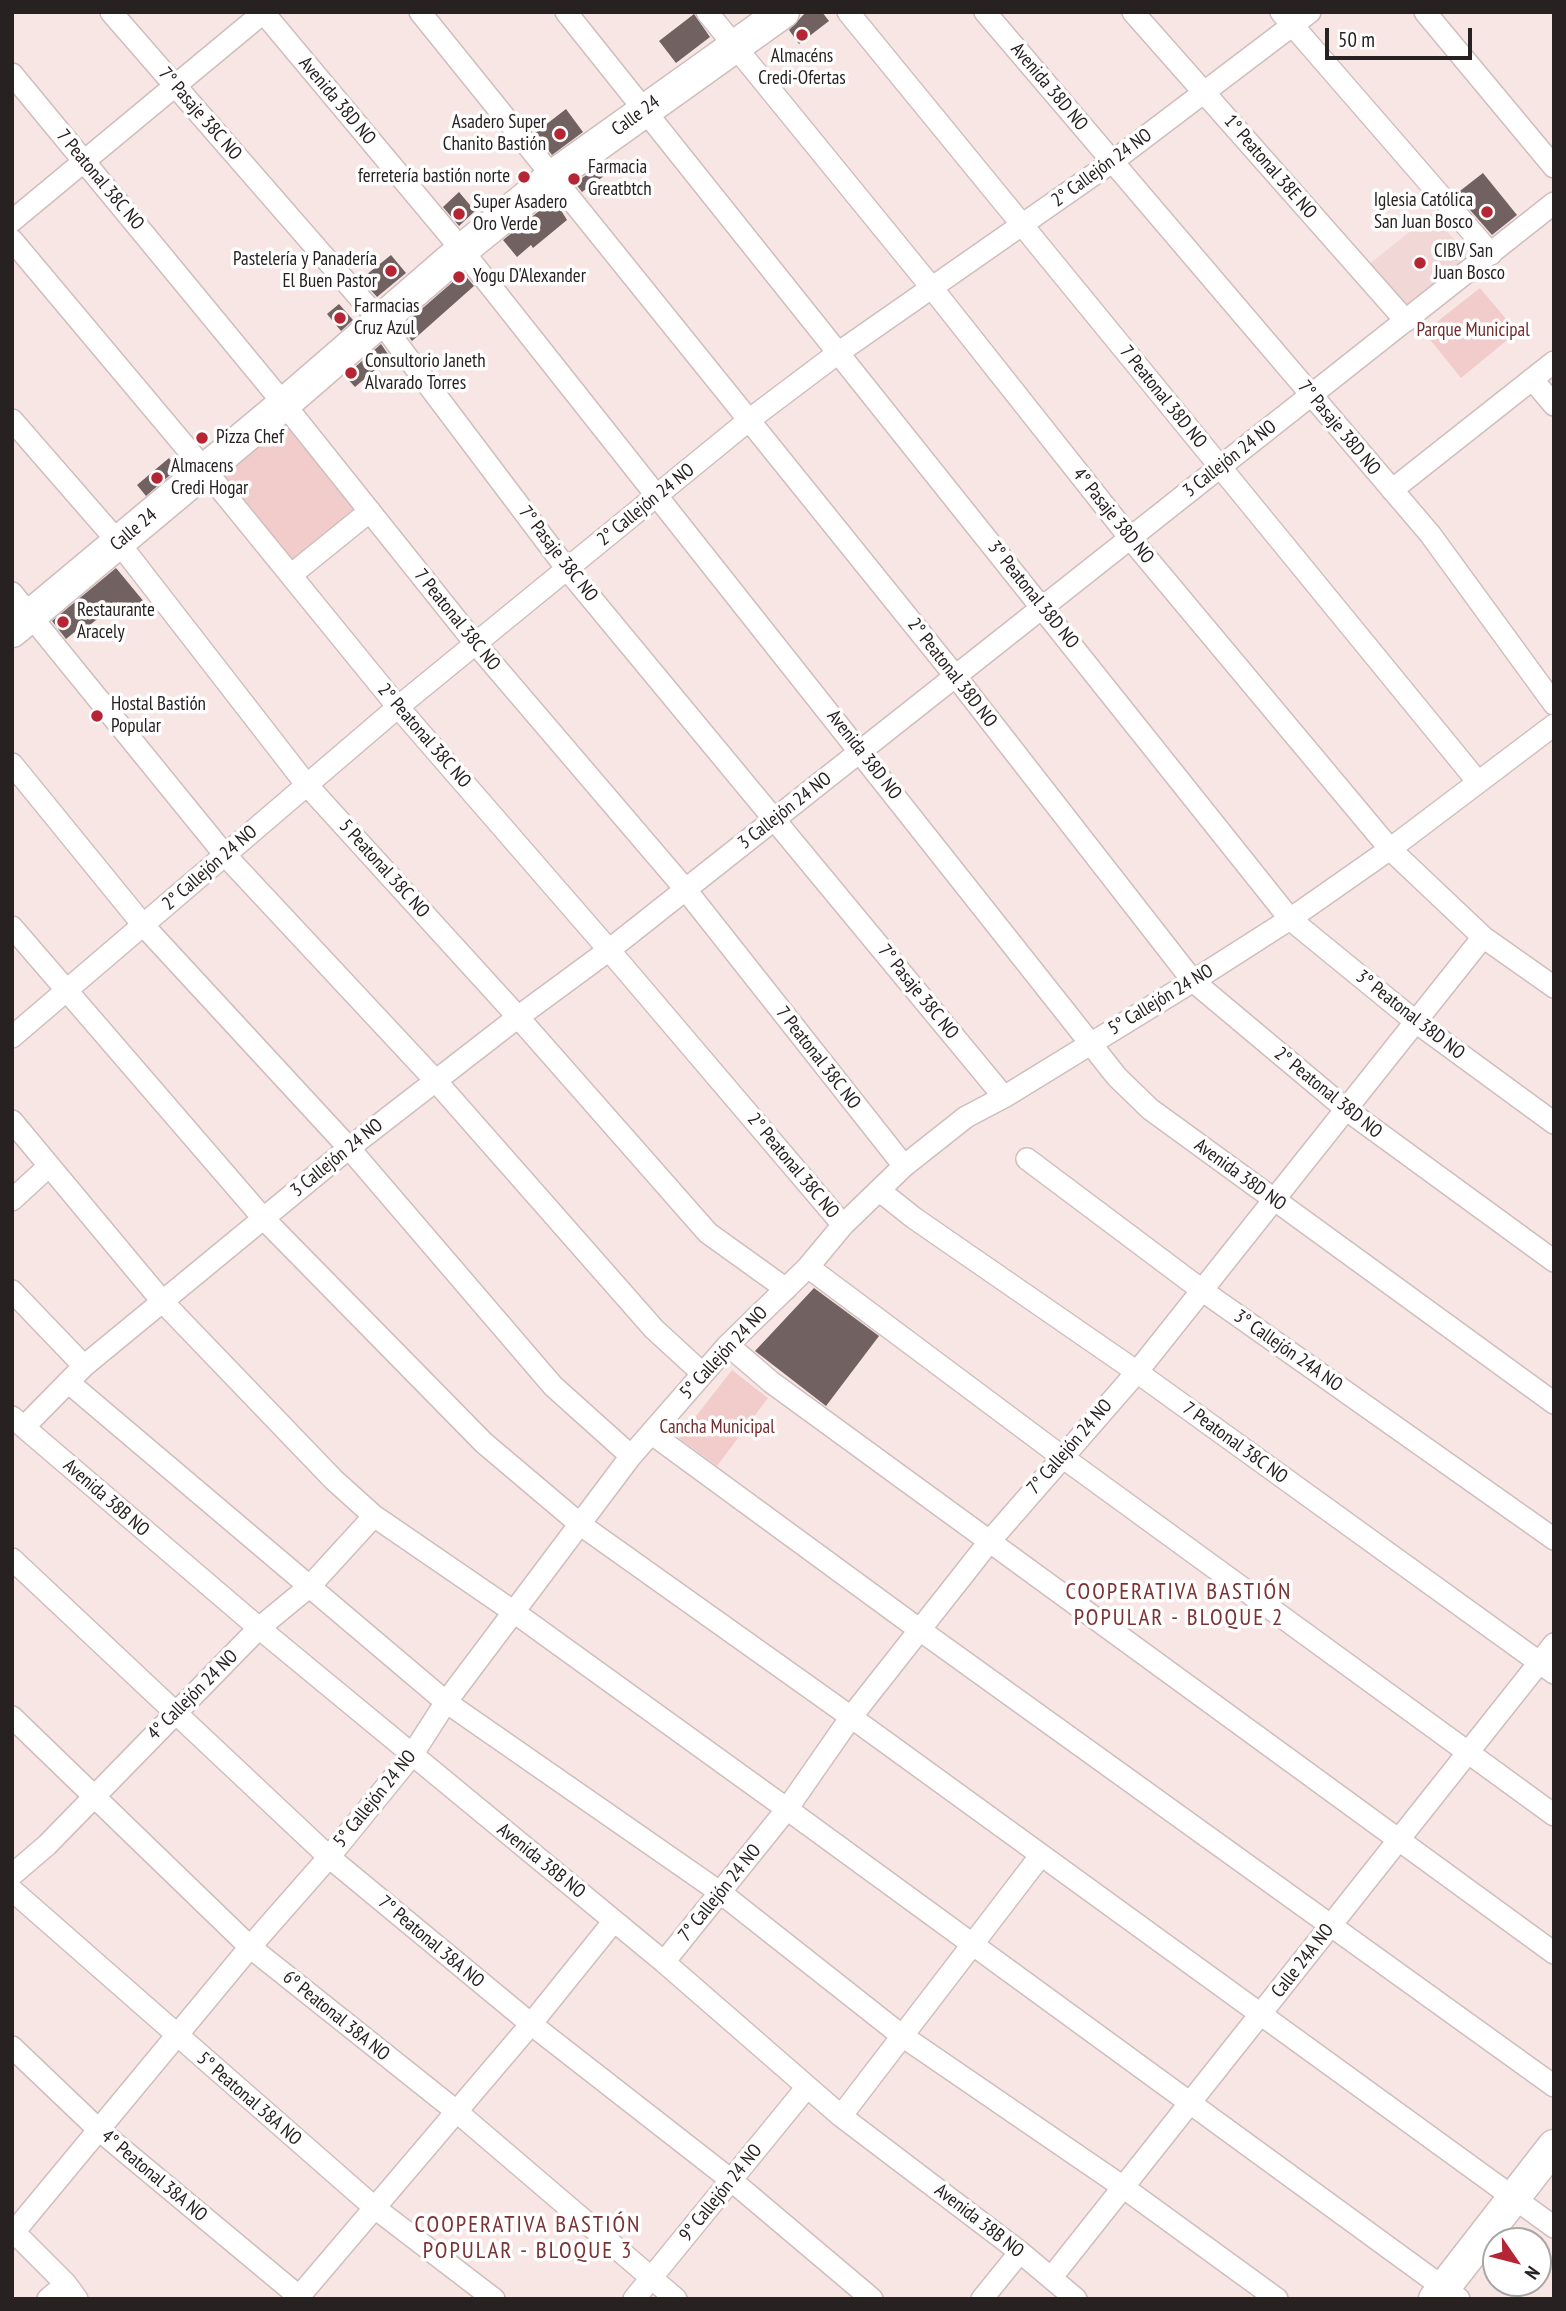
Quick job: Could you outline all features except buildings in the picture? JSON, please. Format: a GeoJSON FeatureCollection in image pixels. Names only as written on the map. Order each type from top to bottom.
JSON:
{"type":"FeatureCollection","features":[{"type":"Feature","properties":{"kind":"street","name":"7° Pasaje 38C NO"},"geometry":{"type":"LineString","coordinates":[[111,12],[380,321],[567,569],[1004,1097]]}},
{"type":"Feature","properties":{"kind":"street"},"geometry":{"type":"LineString","coordinates":[[12,221],[264,12]]}},
{"type":"Feature","properties":{"kind":"street","name":"Avenida 38D NO"},"geometry":{"type":"LineString","coordinates":[[264,12],[462,250],[1117,1077],[1150,1109],[1554,1403]]}},
{"type":"Feature","properties":{"kind":"street","name":"2° Peatonal 38D NO"},"geometry":{"type":"LineString","coordinates":[[420,12],[956,677],[1193,981],[1347,1110],[1554,1261]]}},
{"type":"Feature","properties":{"kind":"street","name":"3° Peatonal 38D NO"},"geometry":{"type":"LineString","coordinates":[[566,12],[1290,919],[1416,1022],[1554,1123]]}},
{"type":"Feature","properties":{"kind":"street","name":"4° Pasaje 38D NO"},"geometry":{"type":"LineString","coordinates":[[707,12],[932,288],[1130,538],[1390,849],[1483,937],[1554,987]]}},
{"type":"Feature","properties":{"kind":"street","name":"Calle 24"},"geometry":{"type":"LineString","coordinates":[[19,614],[119,543],[462,250],[552,177],[783,12]]}},
{"type":"Feature","properties":{"kind":"street","name":"7 Peatonal 38D NO"},"geometry":{"type":"LineString","coordinates":[[848,12],[1478,782]]}},
{"type":"Feature","properties":{"kind":"street","name":"Avenida 38D NO"},"geometry":{"type":"LineString","coordinates":[[985,12],[1112,162]]}},
{"type":"Feature","properties":{"kind":"street","name":"1° Peatonal 38E NO"},"geometry":{"type":"LineString","coordinates":[[1133,12],[1406,321]]}},
{"type":"Feature","properties":{"kind":"street","name":"2° Callejón 24 NO"},"geometry":{"type":"LineString","coordinates":[[12,1037],[397,707],[749,420],[838,353],[1112,162],[1204,93],[1287,19],[1310,12]]}},
{"type":"Feature","properties":{"kind":"street"},"geometry":{"type":"LineString","coordinates":[[1425,12],[1554,167]]}},
{"type":"Feature","properties":{"kind":"street"},"geometry":{"type":"LineString","coordinates":[[1287,19],[1492,254]]}},
{"type":"Feature","properties":{"kind":"street","name":"7 Peatonal 38C NO"},"geometry":{"type":"LineString","coordinates":[[12,74],[284,404],[475,643],[686,890],[904,1166]]}},
{"type":"Feature","properties":{"kind":"street","name":"7° Pasaje 38D NO"},"geometry":{"type":"LineString","coordinates":[[1112,162],[1430,534],[1554,704]]}},
{"type":"Feature","properties":{"kind":"street","name":"3 Callejón 24 NO"},"geometry":{"type":"LineString","coordinates":[[18,1422],[349,1148],[686,890],[1492,254],[1554,202]]}},
{"type":"Feature","properties":{"kind":"street","name":"2° Peatonal 38C NO"},"geometry":{"type":"LineString","coordinates":[[12,240],[205,470],[397,707],[609,950],[843,1225]]}},
{"type":"Feature","properties":{"kind":"street"},"geometry":{"type":"LineString","coordinates":[[1392,490],[1554,362]]}},
{"type":"Feature","properties":{"kind":"street"},"geometry":{"type":"LineString","coordinates":[[1532,379],[1554,405]]}},
{"type":"Feature","properties":{"kind":"street","name":"5 Peatonal 38C NO"},"geometry":{"type":"LineString","coordinates":[[12,420],[119,543],[306,784],[518,1017],[708,1233],[786,1289]]}},
{"type":"Feature","properties":{"kind":"street"},"geometry":{"type":"LineString","coordinates":[[291,575],[370,511]]}},
{"type":"Feature","properties":{"kind":"street"},"geometry":{"type":"LineString","coordinates":[[19,614],[225,855],[435,1080],[653,1329],[702,1374]]}},
{"type":"Feature","properties":{"kind":"street","name":"5° Callejón 24 NO"},"geometry":{"type":"LineString","coordinates":[[13,2231],[412,1755],[446,1702],[582,1525],[631,1456],[728,1345],[786,1289],[843,1225],[904,1166],[966,1117],[1004,1097],[1290,919],[1390,849],[1554,725]]}},
{"type":"Feature","properties":{"kind":"street"},"geometry":{"type":"LineString","coordinates":[[12,764],[144,926],[349,1148],[553,1386],[631,1456]]}},
{"type":"Feature","properties":{"kind":"street"},"geometry":{"type":"LineString","coordinates":[[12,927],[263,1218],[484,1443],[582,1525],[1554,2227]]}},
{"type":"Feature","properties":{"kind":"street","name":"7° Callejón 24 NO"},"geometry":{"type":"LineString","coordinates":[[664,1962],[787,1809],[851,1717],[989,1542],[1061,1456],[1137,1372],[1483,937]]}},
{"type":"Feature","properties":{"kind":"street"},"geometry":{"type":"LineString","coordinates":[[12,1121],[162,1301],[334,1480],[374,1516],[514,1612],[973,1944],[1191,2103],[1446,2295],[1513,2198],[1554,2146]]}},
{"type":"Feature","properties":{"kind":"street","name":"3° Callejón 24A NO"},"geometry":{"type":"LineString","coordinates":[[1027,1159],[1203,1291],[1554,1539]]}},
{"type":"Feature","properties":{"kind":"street"},"geometry":{"type":"LineString","coordinates":[[12,1200],[49,1166]]}},
{"type":"Feature","properties":{"kind":"street","name":"7 Peatonal 38C NO"},"geometry":{"type":"LineString","coordinates":[[880,1191],[914,1218],[1137,1372],[1546,1667]]}},
{"type":"Feature","properties":{"kind":"street"},"geometry":{"type":"LineString","coordinates":[[808,1266],[1061,1456],[1554,1815]]}},
{"type":"Feature","properties":{"kind":"street"},"geometry":{"type":"LineString","coordinates":[[12,1291],[84,1366]]}},
{"type":"Feature","properties":{"kind":"street"},"geometry":{"type":"LineString","coordinates":[[728,1345],[771,1382],[1554,1953]]}},
{"type":"Feature","properties":{"kind":"street"},"geometry":{"type":"LineString","coordinates":[[68,1382],[446,1702],[721,1893],[901,2035],[1123,2187],[1277,2299]]}},
{"type":"Feature","properties":{"kind":"street","name":"Avenida 38B NO"},"geometry":{"type":"LineString","coordinates":[[18,1422],[259,1628],[664,1962],[841,2116],[1020,2252],[1076,2299]]}},
{"type":"Feature","properties":{"kind":"street"},"geometry":{"type":"LineString","coordinates":[[651,1433],[1554,2086]]}},
{"type":"Feature","properties":{"kind":"street","name":"4° Callejón 24 NO"},"geometry":{"type":"LineString","coordinates":[[12,1875],[47,1845],[259,1628],[310,1586],[374,1516]]}},
{"type":"Feature","properties":{"kind":"street","name":"7° Peatonal 38A NO"},"geometry":{"type":"LineString","coordinates":[[12,1559],[329,1857],[531,2024],[731,2180],[872,2299]]}},
{"type":"Feature","properties":{"kind":"street","name":"Calle 24A NO"},"geometry":{"type":"LineString","coordinates":[[1051,2277],[1468,1752],[1546,1667],[1554,1644]]}},
{"type":"Feature","properties":{"kind":"street","name":"6º Peatonal 38A NO"},"geometry":{"type":"LineString","coordinates":[[12,1717],[250,1947],[456,2111],[676,2299]]}},
{"type":"Feature","properties":{"kind":"street"},"geometry":{"type":"LineString","coordinates":[[841,2116],[1041,1855]]}},
{"type":"Feature","properties":{"kind":"street","name":"5° Peatonal 38A NO"},"geometry":{"type":"LineString","coordinates":[[12,1890],[375,2208],[494,2299]]}},
{"type":"Feature","properties":{"kind":"street"},"geometry":{"type":"LineString","coordinates":[[299,2298],[531,2024],[614,1921]]}},
{"type":"Feature","properties":{"kind":"street","name":"4° Peatonal 38A NO"},"geometry":{"type":"LineString","coordinates":[[12,2047],[99,2130],[299,2298]]}},
{"type":"Feature","properties":{"kind":"street","name":"9° Callejón 24 NO"},"geometry":{"type":"LineString","coordinates":[[634,2299],[807,2087]]}},
{"type":"Feature","properties":{"kind":"street"},"geometry":{"type":"LineString","coordinates":[[13,2231],[71,2291],[89,2299]]}},
{"type":"Feature","properties":{"kind":"street"},"geometry":{"type":"LineString","coordinates":[[982,2299],[1020,2252]]}},
{"type":"Feature","properties":{"kind":"street"},"geometry":{"type":"LineString","coordinates":[[48,2299],[71,2291]]}},
{"type":"Feature","properties":{"kind":"shaded area","name":"CIBV San Juan Bosco"},"geometry":{"type":"Polygon","coordinates":[[[1432,214],[1472,260],[1409,314],[1368,265],[1432,214]]]}},
{"type":"Feature","properties":{"kind":"green space","name":"Parque Municipal"},"geometry":{"type":"Polygon","coordinates":[[[1480,288],[1517,332],[1461,378],[1424,332],[1480,288]]]}},
{"type":"Feature","properties":{"kind":"green space"},"geometry":{"type":"Polygon","coordinates":[[[282,413],[362,509],[292,563],[216,471],[282,413]]]}},
{"type":"Feature","properties":{"kind":"green space","name":"Cancha Municipal"},"geometry":{"type":"Polygon","coordinates":[[[732,1370],[768,1398],[717,1466],[679,1438],[732,1370]]]}},
{"type":"Feature","properties":{"kind":"place","name":"Almacéns Credi-Ofertas"},"geometry":{"type":"Point","coordinates":[802,35]}},
{"type":"Feature","properties":{"kind":"place","name":"Asadero Super Chanito Bastión"},"geometry":{"type":"Point","coordinates":[560,134]}},
{"type":"Feature","properties":{"kind":"place","name":"ferretería bastión norte"},"geometry":{"type":"Point","coordinates":[524,177]}},
{"type":"Feature","properties":{"kind":"place","name":"Farmacia Greatbtch"},"geometry":{"type":"Point","coordinates":[574,179]}},
{"type":"Feature","properties":{"kind":"place","name":"Iglesia Católica San Juan Bosco"},"geometry":{"type":"Point","coordinates":[1487,212]}},
{"type":"Feature","properties":{"kind":"place","name":"Super Asadero Oro Verde"},"geometry":{"type":"Point","coordinates":[459,214]}},
{"type":"Feature","properties":{"kind":"place","name":"CIBV San Juan Bosco"},"geometry":{"type":"Point","coordinates":[1420,263]}},
{"type":"Feature","properties":{"kind":"place","name":"Pastelería y Panadería El Buen Pastor"},"geometry":{"type":"Point","coordinates":[391,271]}},
{"type":"Feature","properties":{"kind":"place","name":"Yogu D'Alexander"},"geometry":{"type":"Point","coordinates":[459,277]}},
{"type":"Feature","properties":{"kind":"place","name":"Farmacias Cruz Azul"},"geometry":{"type":"Point","coordinates":[340,318]}},
{"type":"Feature","properties":{"kind":"place","name":"Consultorio Janeth Alvarado Torres"},"geometry":{"type":"Point","coordinates":[351,373]}},
{"type":"Feature","properties":{"kind":"place","name":"Pizza Chef"},"geometry":{"type":"Point","coordinates":[202,438]}},
{"type":"Feature","properties":{"kind":"place","name":"Almacens Credi Hogar"},"geometry":{"type":"Point","coordinates":[157,478]}},
{"type":"Feature","properties":{"kind":"place","name":"Restaurante Aracely"},"geometry":{"type":"Point","coordinates":[63,622]}},
{"type":"Feature","properties":{"kind":"place","name":"Hostal Bastión Popular"},"geometry":{"type":"Point","coordinates":[97,716]}},
{"type":"Feature","properties":{"kind":"district","name":"COOPERATIVA BASTIÓN POPULAR - BLOQUE 2"},"geometry":{"type":"Point","coordinates":[1179,1605]}},
{"type":"Feature","properties":{"kind":"district","name":"COOPERATIVA BASTIÓN POPULAR - BLOQUE 3"},"geometry":{"type":"Point","coordinates":[528,2238]}}]}
